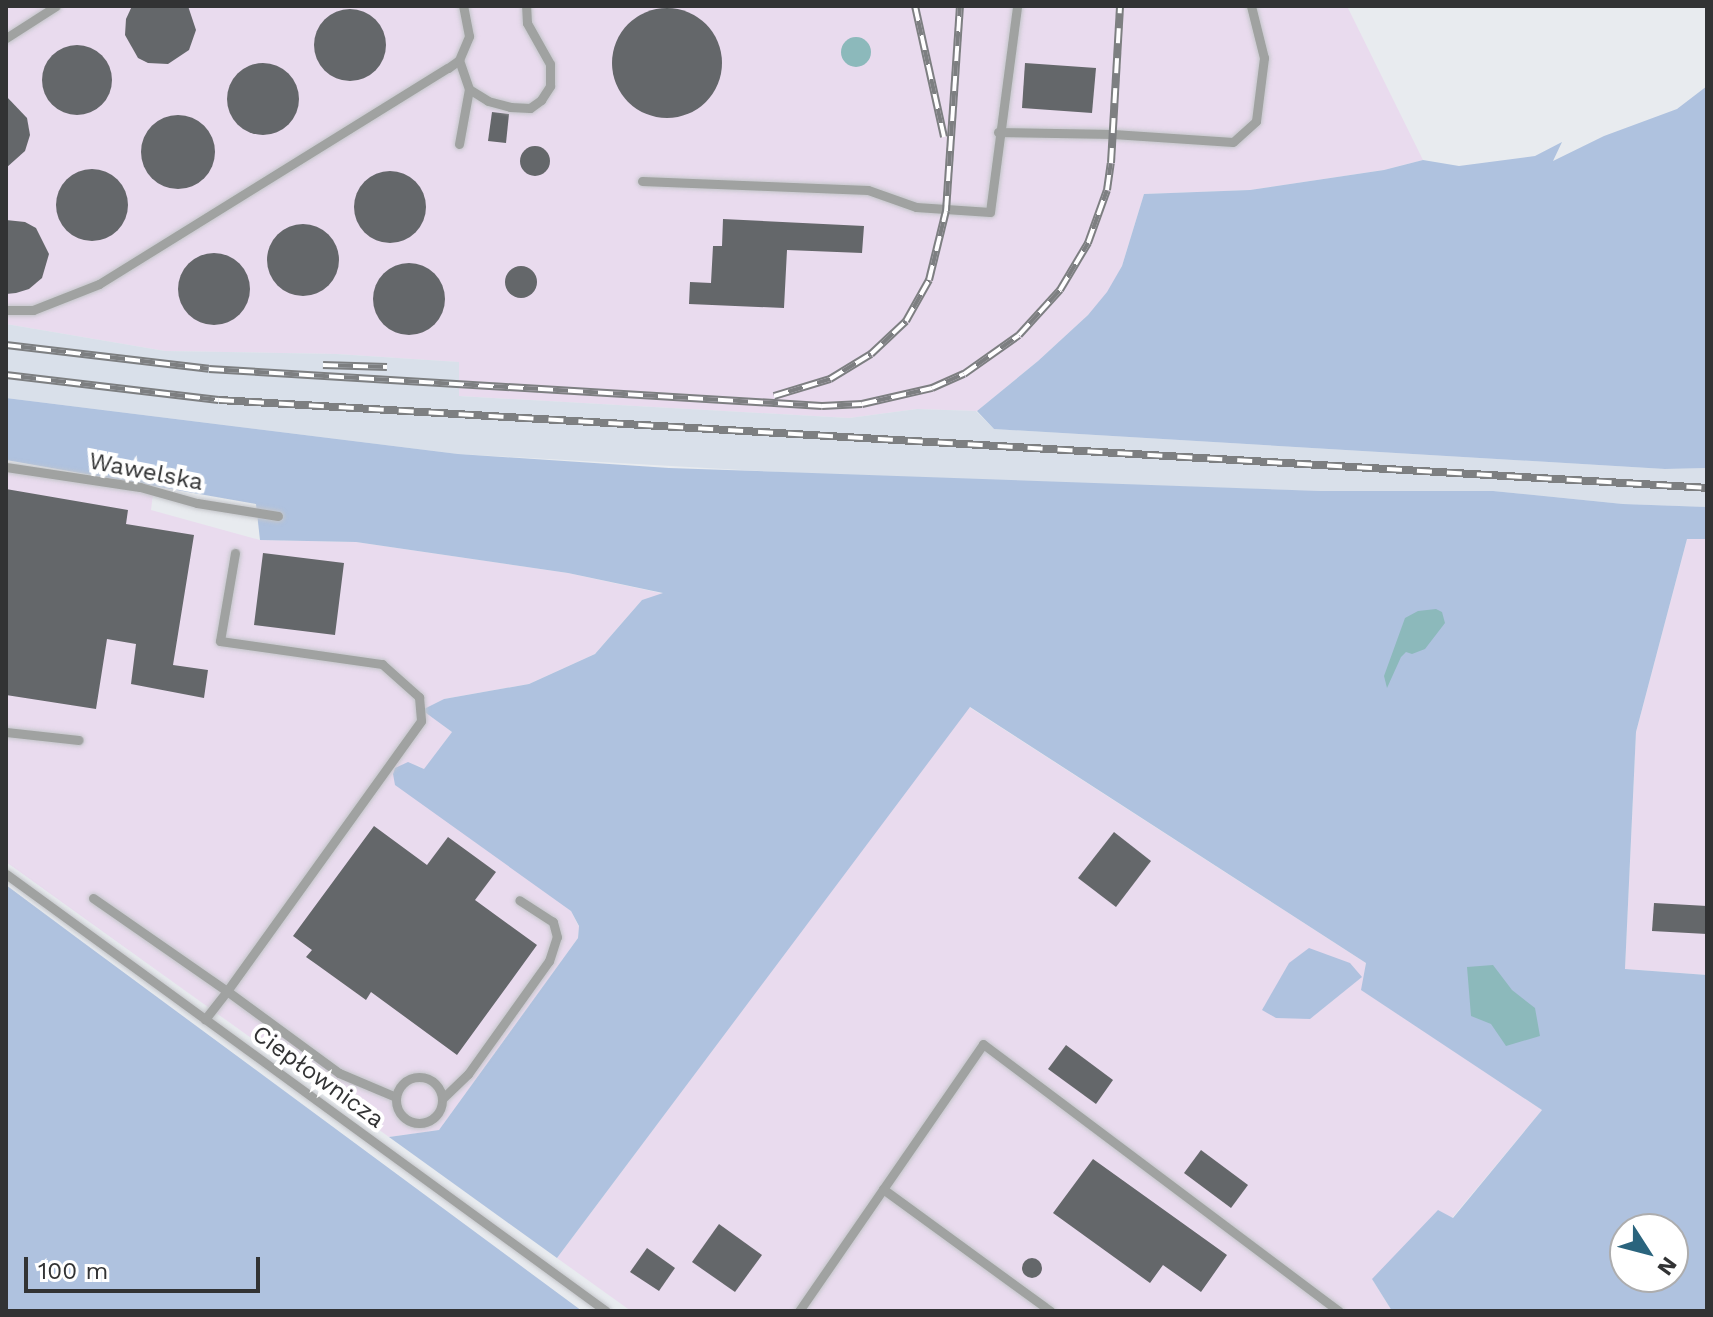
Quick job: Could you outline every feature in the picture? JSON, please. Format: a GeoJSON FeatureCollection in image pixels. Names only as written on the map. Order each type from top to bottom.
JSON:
{"type":"FeatureCollection","features":[{"type":"Feature","properties":{"kind":"lane"},"geometry":{"type":"LineString","coordinates":[[6,38],[56,6]]}},
{"type":"Feature","properties":{"kind":"lane"},"geometry":{"type":"LineString","coordinates":[[6,310],[33,310],[99,284],[459,60],[469,36],[463,6]]}},
{"type":"Feature","properties":{"kind":"lane"},"geometry":{"type":"LineString","coordinates":[[469,89],[488,101],[510,107],[530,108],[541,100],[550,86],[550,64],[527,23],[526,6]]}},
{"type":"Feature","properties":{"kind":"lane"},"geometry":{"type":"LineString","coordinates":[[642,181],[868,190],[916,207],[990,212],[998,132],[1017,6]]}},
{"type":"Feature","properties":{"kind":"lane"},"geometry":{"type":"LineString","coordinates":[[998,132],[1113,134],[1233,142],[1256,121],[1264,58],[1251,6]]}},
{"type":"Feature","properties":{"kind":"lane"},"geometry":{"type":"LineString","coordinates":[[459,60],[469,89],[459,144]]}},
{"type":"Feature","properties":{"kind":"lane","name":"Wawelska"},"geometry":{"type":"LineString","coordinates":[[6,467],[140,487],[197,503],[278,516]]}},
{"type":"Feature","properties":{"kind":"lane"},"geometry":{"type":"LineString","coordinates":[[205,1019],[421,721],[419,697],[382,664],[220,641],[235,553]]}},
{"type":"Feature","properties":{"kind":"lane"},"geometry":{"type":"LineString","coordinates":[[6,732],[79,740]]}},
{"type":"Feature","properties":{"kind":"lane","name":"Ciepłownicza"},"geometry":{"type":"LineString","coordinates":[[6,874],[606,1311]]}},
{"type":"Feature","properties":{"kind":"lane"},"geometry":{"type":"LineString","coordinates":[[93,898],[339,1073],[396,1097]]}},
{"type":"Feature","properties":{"kind":"lane"},"geometry":{"type":"LineString","coordinates":[[443,1098],[436,1084],[417,1076],[403,1083],[396,1097],[399,1112],[416,1123],[435,1117],[443,1098],[468,1074],[549,961],[557,937],[553,922],[519,900]]}},
{"type":"Feature","properties":{"kind":"lane"},"geometry":{"type":"LineString","coordinates":[[799,1311],[983,1044],[1339,1311]]}},
{"type":"Feature","properties":{"kind":"lane"},"geometry":{"type":"LineString","coordinates":[[883,1189],[1050,1311]]}},
{"type":"Feature","properties":{"kind":"shaded area"},"geometry":{"type":"Polygon","coordinates":[[[6,6],[1347,6],[1423,160],[1384,170],[1250,190],[1144,194],[1122,266],[1108,292],[1038,361],[977,411],[917,409],[849,418],[459,396],[458,362],[337,354],[165,351],[6,324],[6,6]]]}},
{"type":"Feature","properties":{"kind":"shaded area"},"geometry":{"type":"Polygon","coordinates":[[[856,37],[866,42],[871,52],[866,62],[856,67],[846,62],[841,52],[846,42],[856,37]]]}},
{"type":"Feature","properties":{"kind":"shaded area"},"geometry":{"type":"Polygon","coordinates":[[[1707,86],[1707,468],[1665,469],[994,429],[977,411],[1038,361],[1088,315],[1107,292],[1122,266],[1144,194],[1250,190],[1384,170],[1423,160],[1459,166],[1535,156],[1562,142],[1553,161],[1604,136],[1677,109],[1707,86]]]}},
{"type":"Feature","properties":{"kind":"shaded area"},"geometry":{"type":"Polygon","coordinates":[[[6,324],[165,351],[337,354],[459,362],[459,396],[849,418],[917,409],[976,411],[994,429],[1665,469],[1707,468],[1707,507],[1623,504],[1493,491],[1321,491],[850,476],[458,454],[6,398],[6,324]]]}},
{"type":"Feature","properties":{"kind":"shaded area"},"geometry":{"type":"Polygon","coordinates":[[[6,398],[458,454],[669,468],[1321,491],[1493,491],[1623,504],[1707,507],[1707,539],[1687,539],[1636,732],[1625,969],[1707,975],[1707,1311],[1392,1311],[1372,1279],[1438,1210],[1453,1218],[1542,1110],[1361,990],[1366,963],[970,707],[557,1258],[389,1137],[439,1130],[578,938],[579,926],[571,911],[395,785],[393,774],[395,768],[408,762],[424,769],[452,732],[422,710],[444,699],[529,684],[595,654],[642,600],[663,593],[568,573],[356,542],[260,540],[256,504],[6,460],[6,398]]]}},
{"type":"Feature","properties":{"kind":"shaded area"},"geometry":{"type":"Polygon","coordinates":[[[6,470],[153,494],[151,510],[260,540],[356,542],[568,573],[665,594],[642,600],[595,654],[529,684],[444,699],[423,710],[452,732],[424,770],[414,762],[571,911],[579,927],[578,938],[439,1130],[389,1137],[6,862],[6,470]]]}},
{"type":"Feature","properties":{"kind":"shaded area"},"geometry":{"type":"Polygon","coordinates":[[[1687,539],[1707,539],[1707,975],[1625,969],[1636,732],[1687,539]]]}},
{"type":"Feature","properties":{"kind":"shaded area"},"geometry":{"type":"Polygon","coordinates":[[[1436,609],[1442,612],[1445,623],[1425,649],[1412,654],[1406,652],[1401,657],[1387,688],[1384,676],[1405,618],[1418,611],[1436,609]]]}},
{"type":"Feature","properties":{"kind":"shaded area"},"geometry":{"type":"Polygon","coordinates":[[[969,707],[1366,963],[1362,990],[1542,1110],[1452,1218],[1372,1279],[1392,1311],[631,1311],[557,1258],[969,707]]]}},
{"type":"Feature","properties":{"kind":"shaded area"},"geometry":{"type":"Polygon","coordinates":[[[6,885],[84,943],[582,1311],[6,1311],[6,885]]]}},
{"type":"Feature","properties":{"kind":"shaded area"},"geometry":{"type":"Polygon","coordinates":[[[1309,948],[1350,963],[1362,977],[1310,1019],[1276,1018],[1262,1010],[1289,963],[1309,948]]]}},
{"type":"Feature","properties":{"kind":"shaded area"},"geometry":{"type":"Polygon","coordinates":[[[1493,965],[1512,990],[1535,1008],[1540,1036],[1506,1046],[1491,1024],[1471,1016],[1467,967],[1493,965]]]}},
{"type":"Feature","properties":{"kind":"building"},"geometry":{"type":"Polygon","coordinates":[[[132,6],[188,6],[196,30],[189,50],[168,64],[148,63],[138,58],[125,35],[126,19],[132,6]]]}},
{"type":"Feature","properties":{"kind":"building"},"geometry":{"type":"Polygon","coordinates":[[[667,8],[688,12],[706,24],[718,42],[722,63],[718,84],[706,102],[688,114],[667,118],[646,114],[628,102],[616,84],[612,63],[616,42],[628,24],[646,12],[667,8]]]}},
{"type":"Feature","properties":{"kind":"building"},"geometry":{"type":"Polygon","coordinates":[[[350,9],[376,19],[386,45],[376,71],[350,81],[324,71],[314,45],[324,19],[350,9]]]}},
{"type":"Feature","properties":{"kind":"building"},"geometry":{"type":"Polygon","coordinates":[[[84,45],[106,60],[112,80],[110,94],[102,105],[91,113],[70,115],[52,105],[44,94],[42,73],[52,55],[63,47],[84,45]]]}},
{"type":"Feature","properties":{"kind":"building"},"geometry":{"type":"Polygon","coordinates":[[[263,63],[283,69],[293,79],[299,99],[293,119],[283,129],[263,135],[243,129],[233,119],[227,99],[233,79],[243,69],[263,63]]]}},
{"type":"Feature","properties":{"kind":"building"},"geometry":{"type":"Polygon","coordinates":[[[1025,63],[1096,68],[1092,113],[1022,108],[1025,63]]]}},
{"type":"Feature","properties":{"kind":"building"},"geometry":{"type":"Polygon","coordinates":[[[6,96],[27,118],[30,135],[25,151],[6,168],[6,96]]]}},
{"type":"Feature","properties":{"kind":"building"},"geometry":{"type":"Polygon","coordinates":[[[492,112],[509,114],[506,143],[488,141],[492,112]]]}},
{"type":"Feature","properties":{"kind":"building"},"geometry":{"type":"Polygon","coordinates":[[[178,115],[192,118],[204,126],[212,138],[215,152],[212,166],[204,178],[192,186],[178,189],[164,186],[152,178],[144,166],[141,152],[144,138],[152,126],[164,118],[178,115]]]}},
{"type":"Feature","properties":{"kind":"building"},"geometry":{"type":"Polygon","coordinates":[[[535,146],[546,150],[550,161],[546,172],[535,176],[524,172],[520,161],[524,150],[535,146]]]}},
{"type":"Feature","properties":{"kind":"building"},"geometry":{"type":"Polygon","coordinates":[[[99,169],[118,179],[126,191],[126,219],[118,231],[106,239],[85,241],[66,231],[58,219],[56,198],[66,179],[78,171],[99,169]]]}},
{"type":"Feature","properties":{"kind":"building"},"geometry":{"type":"Polygon","coordinates":[[[390,171],[410,177],[420,187],[426,207],[420,227],[410,237],[390,243],[370,237],[360,227],[354,207],[360,187],[370,177],[390,171]]]}},
{"type":"Feature","properties":{"kind":"building"},"geometry":{"type":"Polygon","coordinates":[[[723,219],[864,226],[862,253],[787,250],[784,308],[689,304],[690,282],[711,283],[713,246],[722,246],[723,219]]]}},
{"type":"Feature","properties":{"kind":"building"},"geometry":{"type":"Polygon","coordinates":[[[6,220],[25,222],[36,228],[49,254],[42,278],[29,289],[6,294],[6,220]]]}},
{"type":"Feature","properties":{"kind":"building"},"geometry":{"type":"Polygon","coordinates":[[[303,224],[323,230],[333,240],[339,260],[333,280],[323,290],[303,296],[283,290],[273,280],[267,260],[273,240],[283,230],[303,224]]]}},
{"type":"Feature","properties":{"kind":"building"},"geometry":{"type":"Polygon","coordinates":[[[214,253],[234,259],[244,269],[250,289],[244,309],[234,319],[214,325],[194,319],[184,309],[178,289],[184,269],[194,259],[214,253]]]}},
{"type":"Feature","properties":{"kind":"building"},"geometry":{"type":"Polygon","coordinates":[[[409,263],[429,269],[439,279],[445,299],[439,319],[429,329],[409,335],[389,329],[379,319],[373,299],[379,279],[389,269],[409,263]]]}},
{"type":"Feature","properties":{"kind":"building"},"geometry":{"type":"Polygon","coordinates":[[[521,266],[532,271],[537,282],[532,293],[521,298],[510,293],[505,282],[510,271],[521,266]]]}},
{"type":"Feature","properties":{"kind":"building"},"geometry":{"type":"Polygon","coordinates":[[[6,489],[128,510],[126,524],[194,535],[173,665],[208,670],[204,698],[131,684],[136,644],[107,639],[96,709],[6,695],[6,489]]]}},
{"type":"Feature","properties":{"kind":"building"},"geometry":{"type":"Polygon","coordinates":[[[263,553],[344,563],[335,635],[254,625],[263,553]]]}},
{"type":"Feature","properties":{"kind":"building"},"geometry":{"type":"Polygon","coordinates":[[[374,826],[427,865],[448,837],[496,872],[475,900],[537,945],[457,1055],[371,992],[366,1000],[306,957],[312,950],[293,936],[374,826]]]}},
{"type":"Feature","properties":{"kind":"building"},"geometry":{"type":"Polygon","coordinates":[[[1114,832],[1151,861],[1116,907],[1078,878],[1114,832]]]}},
{"type":"Feature","properties":{"kind":"building"},"geometry":{"type":"Polygon","coordinates":[[[1654,903],[1707,906],[1707,934],[1652,931],[1654,903]]]}},
{"type":"Feature","properties":{"kind":"building"},"geometry":{"type":"Polygon","coordinates":[[[1066,1045],[1113,1080],[1096,1104],[1048,1069],[1066,1045]]]}},
{"type":"Feature","properties":{"kind":"building"},"geometry":{"type":"Polygon","coordinates":[[[1201,1150],[1248,1185],[1231,1208],[1184,1173],[1201,1150]]]}},
{"type":"Feature","properties":{"kind":"building"},"geometry":{"type":"Polygon","coordinates":[[[1093,1159],[1227,1255],[1201,1292],[1163,1265],[1150,1283],[1053,1213],[1093,1159]]]}},
{"type":"Feature","properties":{"kind":"building"},"geometry":{"type":"Polygon","coordinates":[[[719,1224],[762,1255],[735,1292],[692,1262],[719,1224]]]}},
{"type":"Feature","properties":{"kind":"building"},"geometry":{"type":"Polygon","coordinates":[[[647,1248],[675,1268],[659,1291],[630,1272],[647,1248]]]}},
{"type":"Feature","properties":{"kind":"building"},"geometry":{"type":"Polygon","coordinates":[[[1032,1258],[1039,1261],[1042,1268],[1039,1275],[1032,1278],[1025,1275],[1022,1268],[1025,1261],[1032,1258]]]}},
{"type":"Feature","properties":{"kind":"railway"},"geometry":{"type":"LineString","coordinates":[[915,6],[944,137]]}},
{"type":"Feature","properties":{"kind":"railway"},"geometry":{"type":"LineString","coordinates":[[774,396],[830,379],[871,354],[906,321],[929,280],[946,211],[960,6]]}},
{"type":"Feature","properties":{"kind":"railway"},"geometry":{"type":"LineString","coordinates":[[6,345],[209,369],[822,406],[862,404],[932,388],[964,374],[1019,335],[1060,290],[1088,243],[1107,190],[1111,163],[1120,6]]}},
{"type":"Feature","properties":{"kind":"railway"},"geometry":{"type":"LineString","coordinates":[[323,365],[387,367]]}},
{"type":"Feature","properties":{"kind":"railway"},"geometry":{"type":"LineString","coordinates":[[6,375],[219,400],[1707,488]]}}]}
